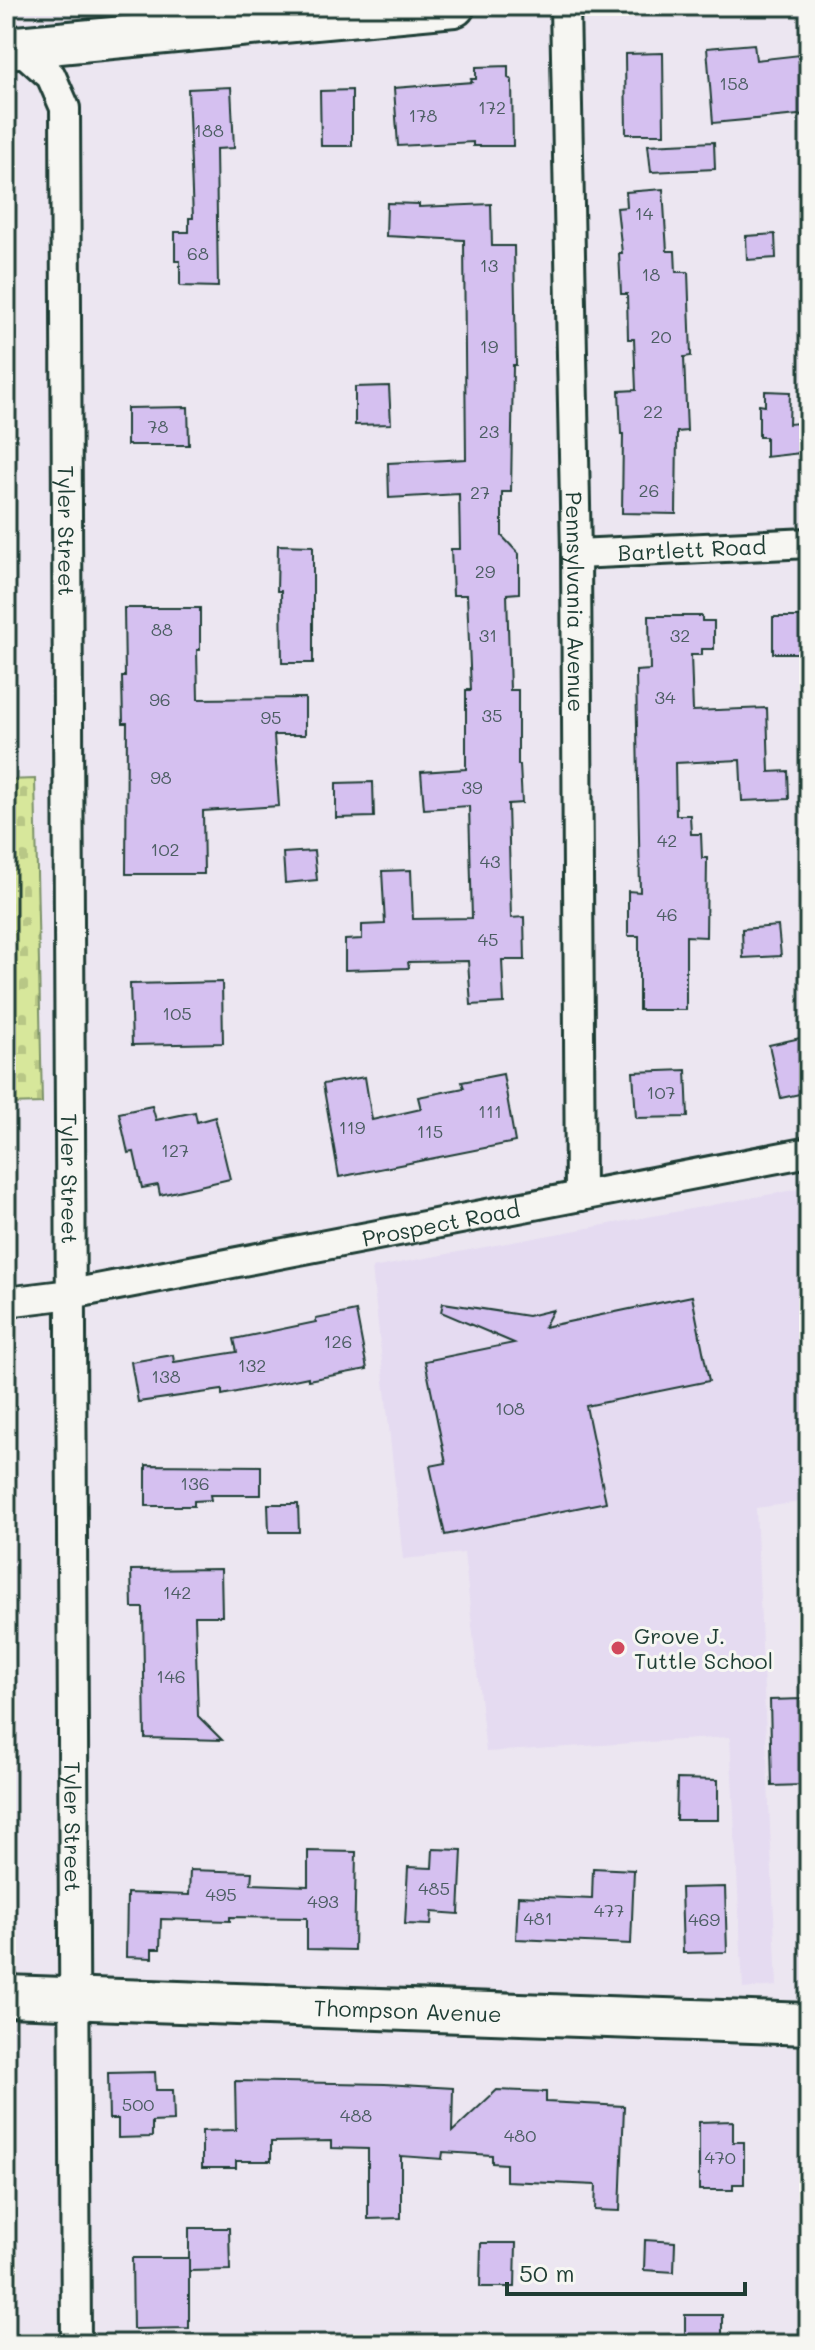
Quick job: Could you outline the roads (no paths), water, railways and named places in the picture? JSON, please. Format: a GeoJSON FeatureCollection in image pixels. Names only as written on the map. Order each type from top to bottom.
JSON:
{"type":"FeatureCollection","features":[{"type":"Feature","properties":{"kind":"main road"},"geometry":{"type":"LineString","coordinates":[[10,43],[454,6]]}},
{"type":"Feature","properties":{"kind":"main road","name":"Thompson Avenue"},"geometry":{"type":"LineString","coordinates":[[6,1996],[809,2024]]}},
{"type":"Feature","properties":{"kind":"street","name":"Pennsylvania Avenue"},"geometry":{"type":"LineString","coordinates":[[565,6],[576,554],[580,1196]]}},
{"type":"Feature","properties":{"kind":"street","name":"Tyler Street"},"geometry":{"type":"LineString","coordinates":[[10,43],[51,76],[65,108],[76,2344]]}},
{"type":"Feature","properties":{"kind":"street","name":"Bartlett Road"},"geometry":{"type":"LineString","coordinates":[[576,554],[809,543]]}},
{"type":"Feature","properties":{"kind":"street","name":"Prospect Road"},"geometry":{"type":"LineString","coordinates":[[6,1302],[71,1294],[809,1152]]}},
{"type":"Feature","properties":{"kind":"place","name":"Grove J. Tuttle School"},"geometry":{"type":"Point","coordinates":[618,1648]}}]}
